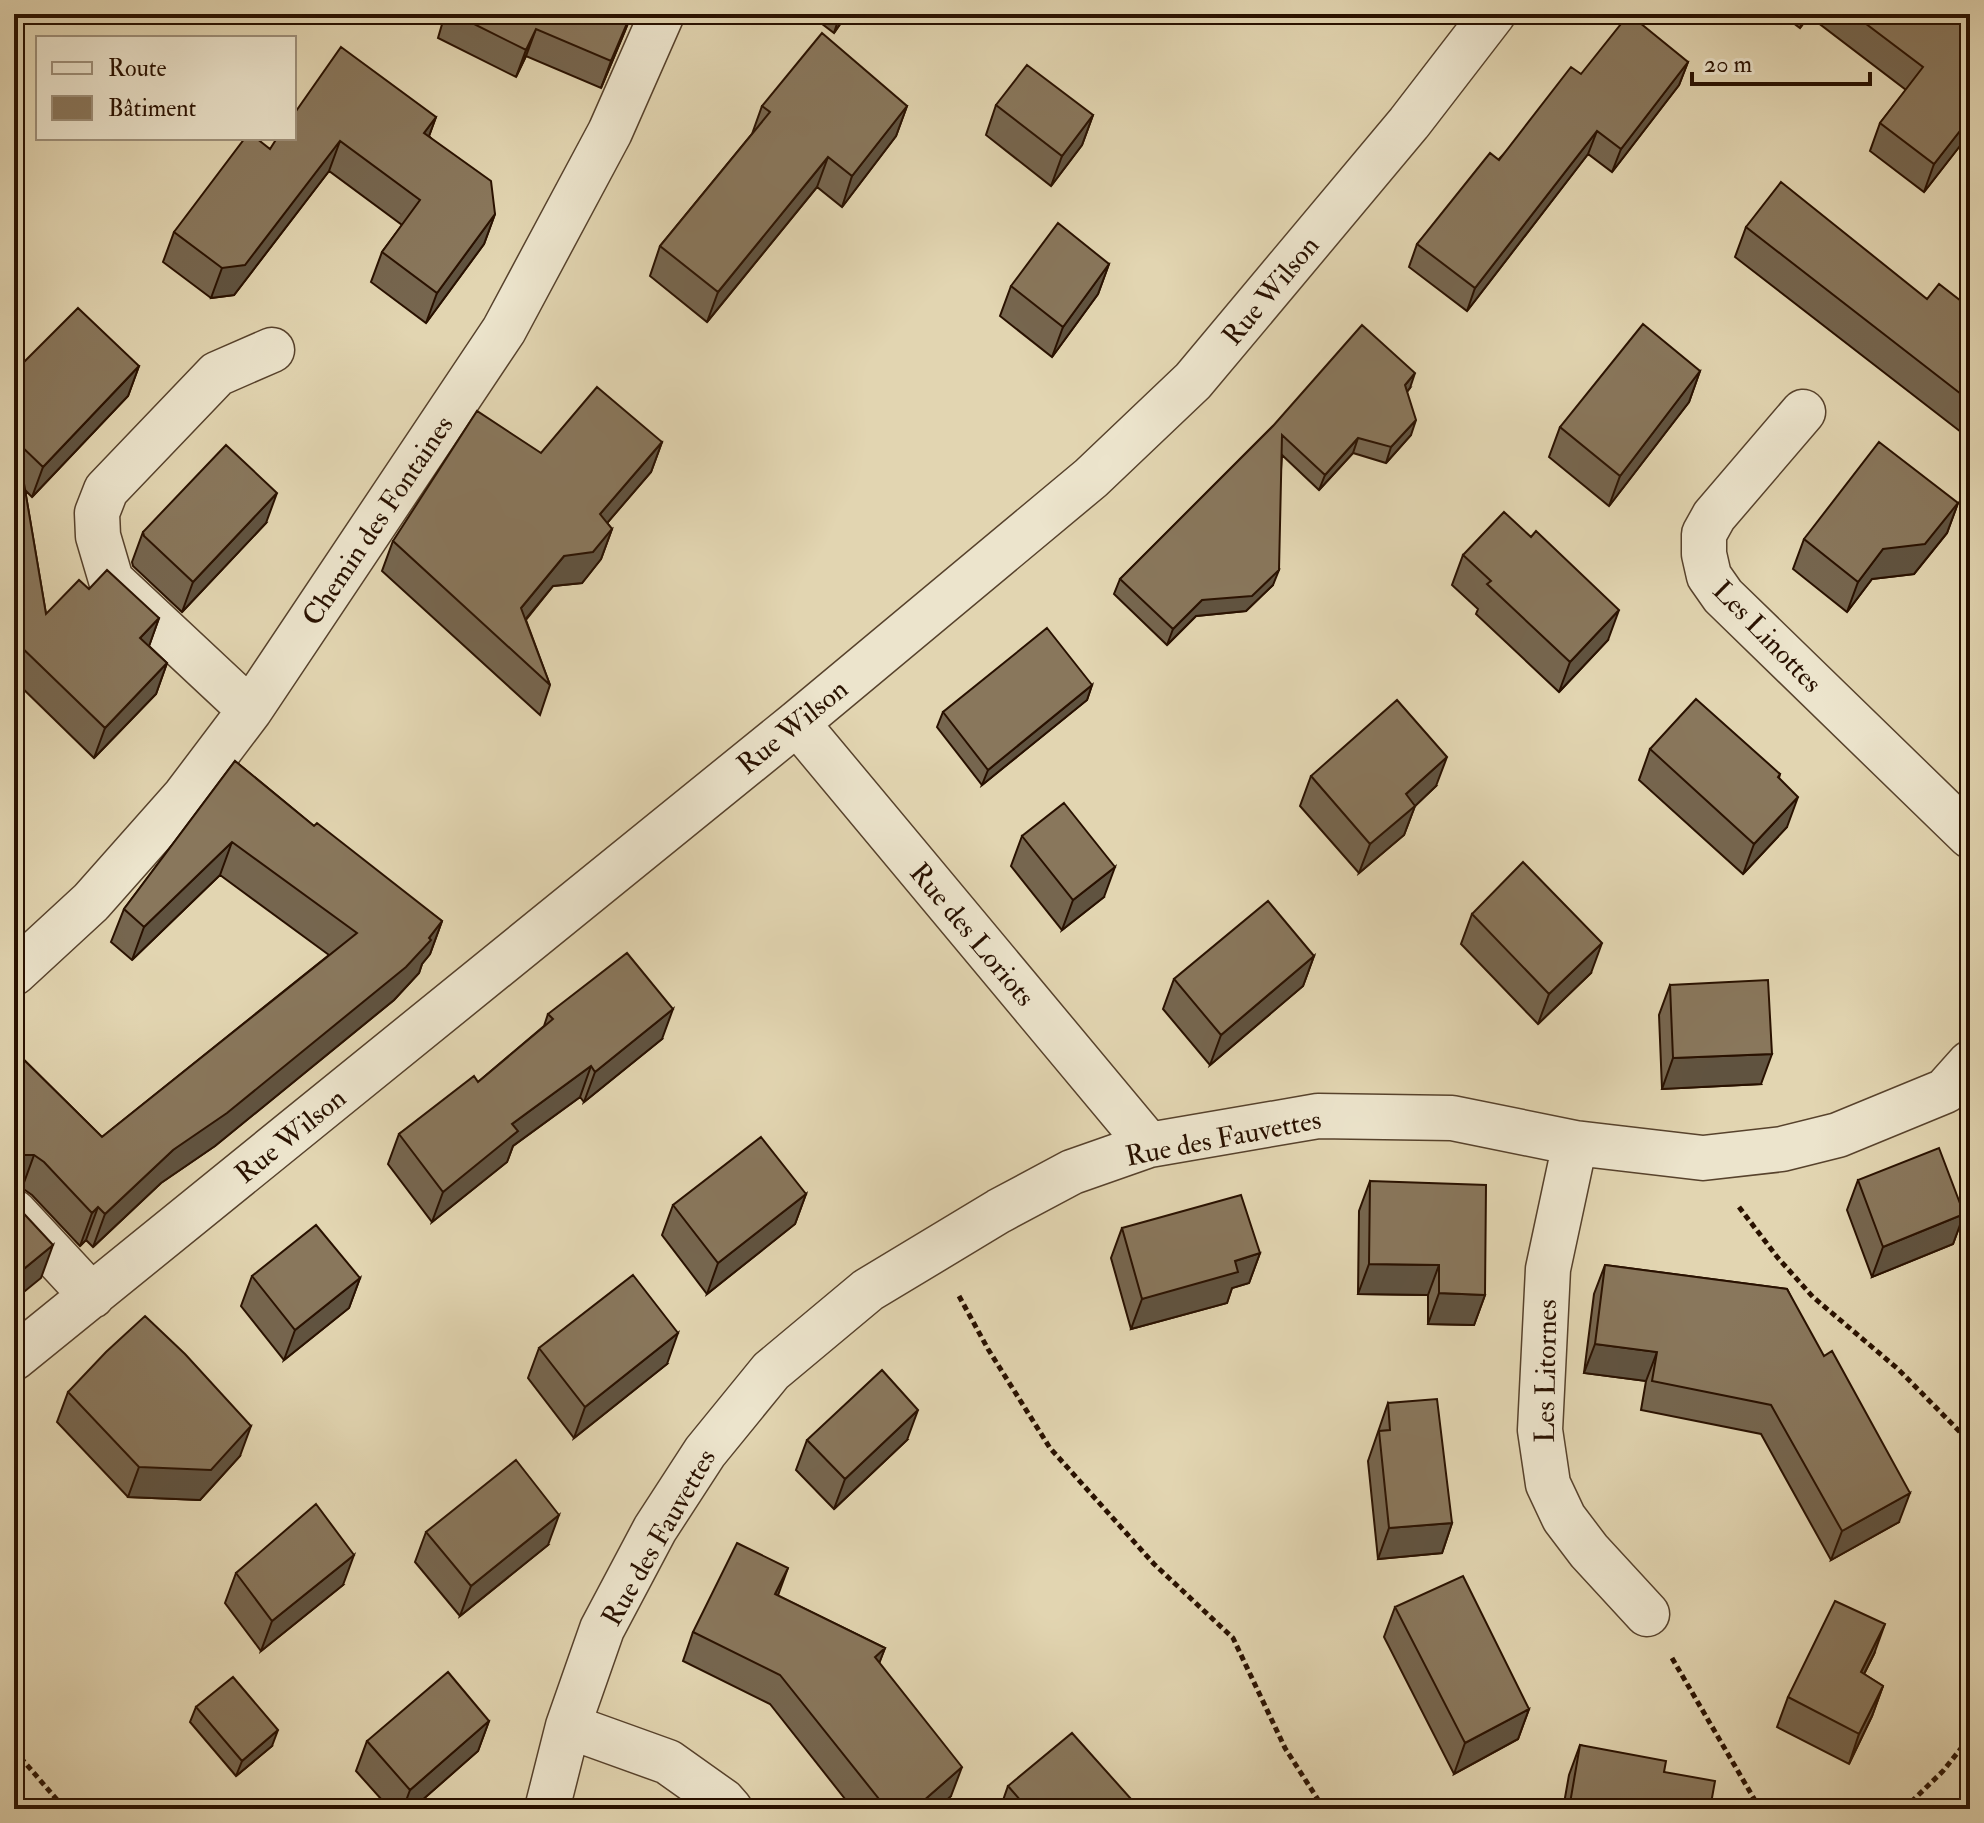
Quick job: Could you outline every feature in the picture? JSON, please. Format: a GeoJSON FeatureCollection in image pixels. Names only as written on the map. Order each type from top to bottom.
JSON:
{"type":"FeatureCollection","features":[{"type":"Feature","properties":{"kind":"street","name":"Chemin des Fontaines"},"geometry":{"type":"LineString","coordinates":[[14,973],[91,902],[185,796],[250,710],[504,330],[610,132],[662,14]]}},
{"type":"Feature","properties":{"kind":"street","name":"Rue Wilson"},"geometry":{"type":"LineString","coordinates":[[14,1358],[797,723],[1091,478],[1193,381],[1409,123],[1493,14]]}},
{"type":"Feature","properties":{"kind":"street"},"geometry":{"type":"LineString","coordinates":[[250,710],[111,580],[100,547],[97,513],[106,490],[217,374],[272,350]]}},
{"type":"Feature","properties":{"kind":"street","name":"Les Linottes"},"geometry":{"type":"LineString","coordinates":[[1803,412],[1714,516],[1704,534],[1709,576],[1723,596],[1970,836]]}},
{"type":"Feature","properties":{"kind":"street","name":"Rue des Loriots"},"geometry":{"type":"LineString","coordinates":[[797,723],[1149,1145]]}},
{"type":"Feature","properties":{"kind":"street","name":"Rue des Fauvettes"},"geometry":{"type":"LineString","coordinates":[[547,1809],[568,1726],[602,1629],[655,1529],[705,1452],[771,1371],[868,1290],[933,1249],[1072,1172],[1149,1145],[1318,1116],[1452,1118],[1575,1143],[1703,1158],[1782,1149],[1838,1135],[1962,1088]]}},
{"type":"Feature","properties":{"kind":"street","name":"Les Litornes"},"geometry":{"type":"LineString","coordinates":[[1575,1143],[1548,1269],[1541,1369],[1542,1443],[1548,1484],[1564,1518],[1589,1551],[1647,1614]]}},
{"type":"Feature","properties":{"kind":"street"},"geometry":{"type":"LineString","coordinates":[[14,1212],[92,1296]]}},
{"type":"Feature","properties":{"kind":"street"},"geometry":{"type":"LineString","coordinates":[[568,1726],[668,1762],[730,1809]]}},
{"type":"Feature","properties":{"kind":"path"},"geometry":{"type":"LineString","coordinates":[[1703,1158],[1778,1258],[1813,1297],[1898,1369],[1970,1442]]}},
{"type":"Feature","properties":{"kind":"path"},"geometry":{"type":"LineString","coordinates":[[933,1249],[988,1349],[1050,1448],[1154,1564],[1233,1638],[1285,1748],[1324,1809]]}},
{"type":"Feature","properties":{"kind":"path"},"geometry":{"type":"LineString","coordinates":[[1647,1614],[1760,1809]]}},
{"type":"Feature","properties":{"kind":"path"},"geometry":{"type":"LineString","coordinates":[[1904,1809],[1943,1771],[1970,1737]]}},
{"type":"Feature","properties":{"kind":"path"},"geometry":{"type":"LineString","coordinates":[[14,1750],[65,1809]]}},
{"type":"Feature","properties":{"kind":"building"},"geometry":{"type":"Polygon","coordinates":[[[454,14],[631,14],[611,61],[536,29],[526,50],[454,14]]]}},
{"type":"Feature","properties":{"kind":"building"},"geometry":{"type":"Polygon","coordinates":[[[1629,14],[1688,62],[1621,149],[1597,131],[1475,288],[1417,244],[1490,153],[1499,160],[1571,67],[1581,74],[1629,14]]]}},
{"type":"Feature","properties":{"kind":"building"},"geometry":{"type":"Polygon","coordinates":[[[1853,14],[1970,14],[1970,118],[1934,164],[1880,123],[1923,67],[1853,14]]]}},
{"type":"Feature","properties":{"kind":"building"},"geometry":{"type":"Polygon","coordinates":[[[822,33],[907,106],[852,176],[828,157],[718,292],[660,246],[770,112],[762,106],[822,33]]]}},
{"type":"Feature","properties":{"kind":"building"},"geometry":{"type":"Polygon","coordinates":[[[341,47],[436,117],[424,133],[491,181],[495,214],[437,293],[382,252],[420,200],[340,141],[245,265],[222,268],[174,232],[243,140],[259,140],[270,149],[276,140],[296,140],[296,111],[341,47]]]}},
{"type":"Feature","properties":{"kind":"building"},"geometry":{"type":"Polygon","coordinates":[[[1027,65],[1093,115],[1062,156],[996,105],[1027,65]]]}},
{"type":"Feature","properties":{"kind":"building"},"geometry":{"type":"Polygon","coordinates":[[[1781,182],[1927,299],[1939,284],[1970,308],[1970,401],[1746,227],[1781,182]]]}},
{"type":"Feature","properties":{"kind":"building"},"geometry":{"type":"Polygon","coordinates":[[[1058,223],[1109,264],[1063,327],[1011,286],[1058,223]]]}},
{"type":"Feature","properties":{"kind":"building"},"geometry":{"type":"Polygon","coordinates":[[[78,308],[139,366],[43,467],[17,442],[46,614],[79,580],[89,589],[107,570],[159,618],[140,638],[167,663],[105,728],[14,640],[14,372],[78,308]]]}},
{"type":"Feature","properties":{"kind":"building"},"geometry":{"type":"Polygon","coordinates":[[[1643,324],[1700,371],[1620,476],[1560,427],[1643,324]]]}},
{"type":"Feature","properties":{"kind":"building"},"geometry":{"type":"Polygon","coordinates":[[[1362,325],[1415,373],[1405,385],[1416,420],[1391,447],[1358,438],[1325,475],[1282,435],[1279,570],[1252,596],[1202,600],[1173,629],[1120,579],[1273,426],[1362,325]]]}},
{"type":"Feature","properties":{"kind":"building"},"geometry":{"type":"Polygon","coordinates":[[[597,387],[662,442],[600,514],[612,529],[593,552],[564,556],[521,608],[550,685],[393,541],[477,411],[541,453],[597,387]]]}},
{"type":"Feature","properties":{"kind":"building"},"geometry":{"type":"Polygon","coordinates":[[[1879,442],[1958,503],[1925,544],[1883,549],[1858,582],[1804,539],[1879,442]]]}},
{"type":"Feature","properties":{"kind":"building"},"geometry":{"type":"Polygon","coordinates":[[[226,445],[277,493],[193,582],[143,532],[226,445]]]}},
{"type":"Feature","properties":{"kind":"building"},"geometry":{"type":"Polygon","coordinates":[[[1504,512],[1531,537],[1536,531],[1619,610],[1570,662],[1487,584],[1491,581],[1463,555],[1504,512]]]}},
{"type":"Feature","properties":{"kind":"building"},"geometry":{"type":"Polygon","coordinates":[[[1047,628],[1092,685],[988,770],[943,712],[1047,628]]]}},
{"type":"Feature","properties":{"kind":"building"},"geometry":{"type":"Polygon","coordinates":[[[1696,699],[1780,774],[1778,777],[1798,797],[1754,844],[1650,749],[1696,699]]]}},
{"type":"Feature","properties":{"kind":"building"},"geometry":{"type":"Polygon","coordinates":[[[1397,700],[1447,757],[1406,794],[1415,806],[1370,844],[1311,776],[1397,700]]]}},
{"type":"Feature","properties":{"kind":"building"},"geometry":{"type":"Polygon","coordinates":[[[235,761],[314,826],[317,823],[442,921],[429,938],[431,940],[406,967],[227,1113],[173,1150],[105,1214],[98,1207],[92,1213],[44,1162],[34,1155],[14,1158],[14,1050],[102,1137],[357,933],[232,842],[144,927],[124,909],[235,761]]]}},
{"type":"Feature","properties":{"kind":"building"},"geometry":{"type":"Polygon","coordinates":[[[1064,803],[1115,867],[1073,900],[1022,836],[1064,803]]]}},
{"type":"Feature","properties":{"kind":"building"},"geometry":{"type":"Polygon","coordinates":[[[1523,862],[1602,943],[1549,994],[1472,914],[1523,862]]]}},
{"type":"Feature","properties":{"kind":"building"},"geometry":{"type":"Polygon","coordinates":[[[1268,901],[1314,956],[1221,1035],[1174,979],[1268,901]]]}},
{"type":"Feature","properties":{"kind":"building"},"geometry":{"type":"Polygon","coordinates":[[[627,953],[673,1009],[595,1072],[591,1066],[512,1124],[518,1131],[443,1192],[399,1134],[474,1076],[478,1082],[553,1019],[548,1014],[627,953]]]}},
{"type":"Feature","properties":{"kind":"building"},"geometry":{"type":"Polygon","coordinates":[[[1768,980],[1772,1054],[1673,1058],[1670,985],[1768,980]]]}},
{"type":"Feature","properties":{"kind":"building"},"geometry":{"type":"Polygon","coordinates":[[[761,1137],[806,1194],[718,1263],[673,1205],[761,1137]]]}},
{"type":"Feature","properties":{"kind":"building"},"geometry":{"type":"Polygon","coordinates":[[[1939,1148],[1964,1214],[1883,1247],[1858,1180],[1939,1148]]]}},
{"type":"Feature","properties":{"kind":"building"},"geometry":{"type":"Polygon","coordinates":[[[1370,1181],[1486,1185],[1485,1295],[1439,1293],[1439,1265],[1369,1264],[1370,1181]]]}},
{"type":"Feature","properties":{"kind":"building"},"geometry":{"type":"Polygon","coordinates":[[[1241,1195],[1260,1253],[1235,1261],[1238,1272],[1142,1299],[1122,1228],[1241,1195]]]}},
{"type":"Feature","properties":{"kind":"building"},"geometry":{"type":"Polygon","coordinates":[[[14,1203],[53,1245],[14,1277],[14,1203]]]}},
{"type":"Feature","properties":{"kind":"building"},"geometry":{"type":"Polygon","coordinates":[[[316,1225],[360,1278],[295,1330],[252,1276],[316,1225]]]}},
{"type":"Feature","properties":{"kind":"building"},"geometry":{"type":"Polygon","coordinates":[[[1605,1265],[1787,1289],[1824,1356],[1832,1351],[1910,1493],[1842,1531],[1771,1405],[1652,1381],[1657,1352],[1595,1344],[1605,1265]]]}},
{"type":"Feature","properties":{"kind":"building"},"geometry":{"type":"Polygon","coordinates":[[[633,1275],[678,1333],[585,1407],[539,1348],[633,1275]]]}},
{"type":"Feature","properties":{"kind":"building"},"geometry":{"type":"Polygon","coordinates":[[[145,1316],[185,1354],[251,1426],[211,1470],[139,1467],[68,1392],[145,1316]]]}},
{"type":"Feature","properties":{"kind":"building"},"geometry":{"type":"Polygon","coordinates":[[[882,1370],[918,1410],[845,1479],[807,1440],[882,1370]]]}},
{"type":"Feature","properties":{"kind":"building"},"geometry":{"type":"Polygon","coordinates":[[[1437,1399],[1452,1523],[1389,1528],[1379,1431],[1390,1430],[1388,1403],[1437,1399]]]}},
{"type":"Feature","properties":{"kind":"building"},"geometry":{"type":"Polygon","coordinates":[[[516,1460],[559,1515],[471,1586],[426,1532],[516,1460]]]}},
{"type":"Feature","properties":{"kind":"building"},"geometry":{"type":"Polygon","coordinates":[[[316,1504],[354,1555],[272,1621],[236,1573],[316,1504]]]}},
{"type":"Feature","properties":{"kind":"building"},"geometry":{"type":"Polygon","coordinates":[[[737,1543],[788,1568],[775,1594],[885,1648],[875,1657],[962,1767],[914,1809],[887,1809],[780,1675],[693,1632],[737,1543]]]}},
{"type":"Feature","properties":{"kind":"building"},"geometry":{"type":"Polygon","coordinates":[[[1463,1576],[1529,1709],[1465,1743],[1395,1607],[1463,1576]]]}},
{"type":"Feature","properties":{"kind":"building"},"geometry":{"type":"Polygon","coordinates":[[[1835,1601],[1885,1624],[1861,1672],[1883,1686],[1859,1734],[1788,1697],[1835,1601]]]}},
{"type":"Feature","properties":{"kind":"building"},"geometry":{"type":"Polygon","coordinates":[[[448,1672],[489,1721],[410,1790],[367,1741],[448,1672]]]}},
{"type":"Feature","properties":{"kind":"building"},"geometry":{"type":"Polygon","coordinates":[[[233,1677],[278,1730],[242,1761],[196,1707],[233,1677]]]}},
{"type":"Feature","properties":{"kind":"building"},"geometry":{"type":"Polygon","coordinates":[[[1072,1733],[1140,1809],[1028,1809],[1008,1786],[1072,1733]]]}},
{"type":"Feature","properties":{"kind":"building"},"geometry":{"type":"Polygon","coordinates":[[[1580,1745],[1666,1761],[1664,1772],[1715,1781],[1710,1809],[1569,1809],[1580,1745]]]}}]}
